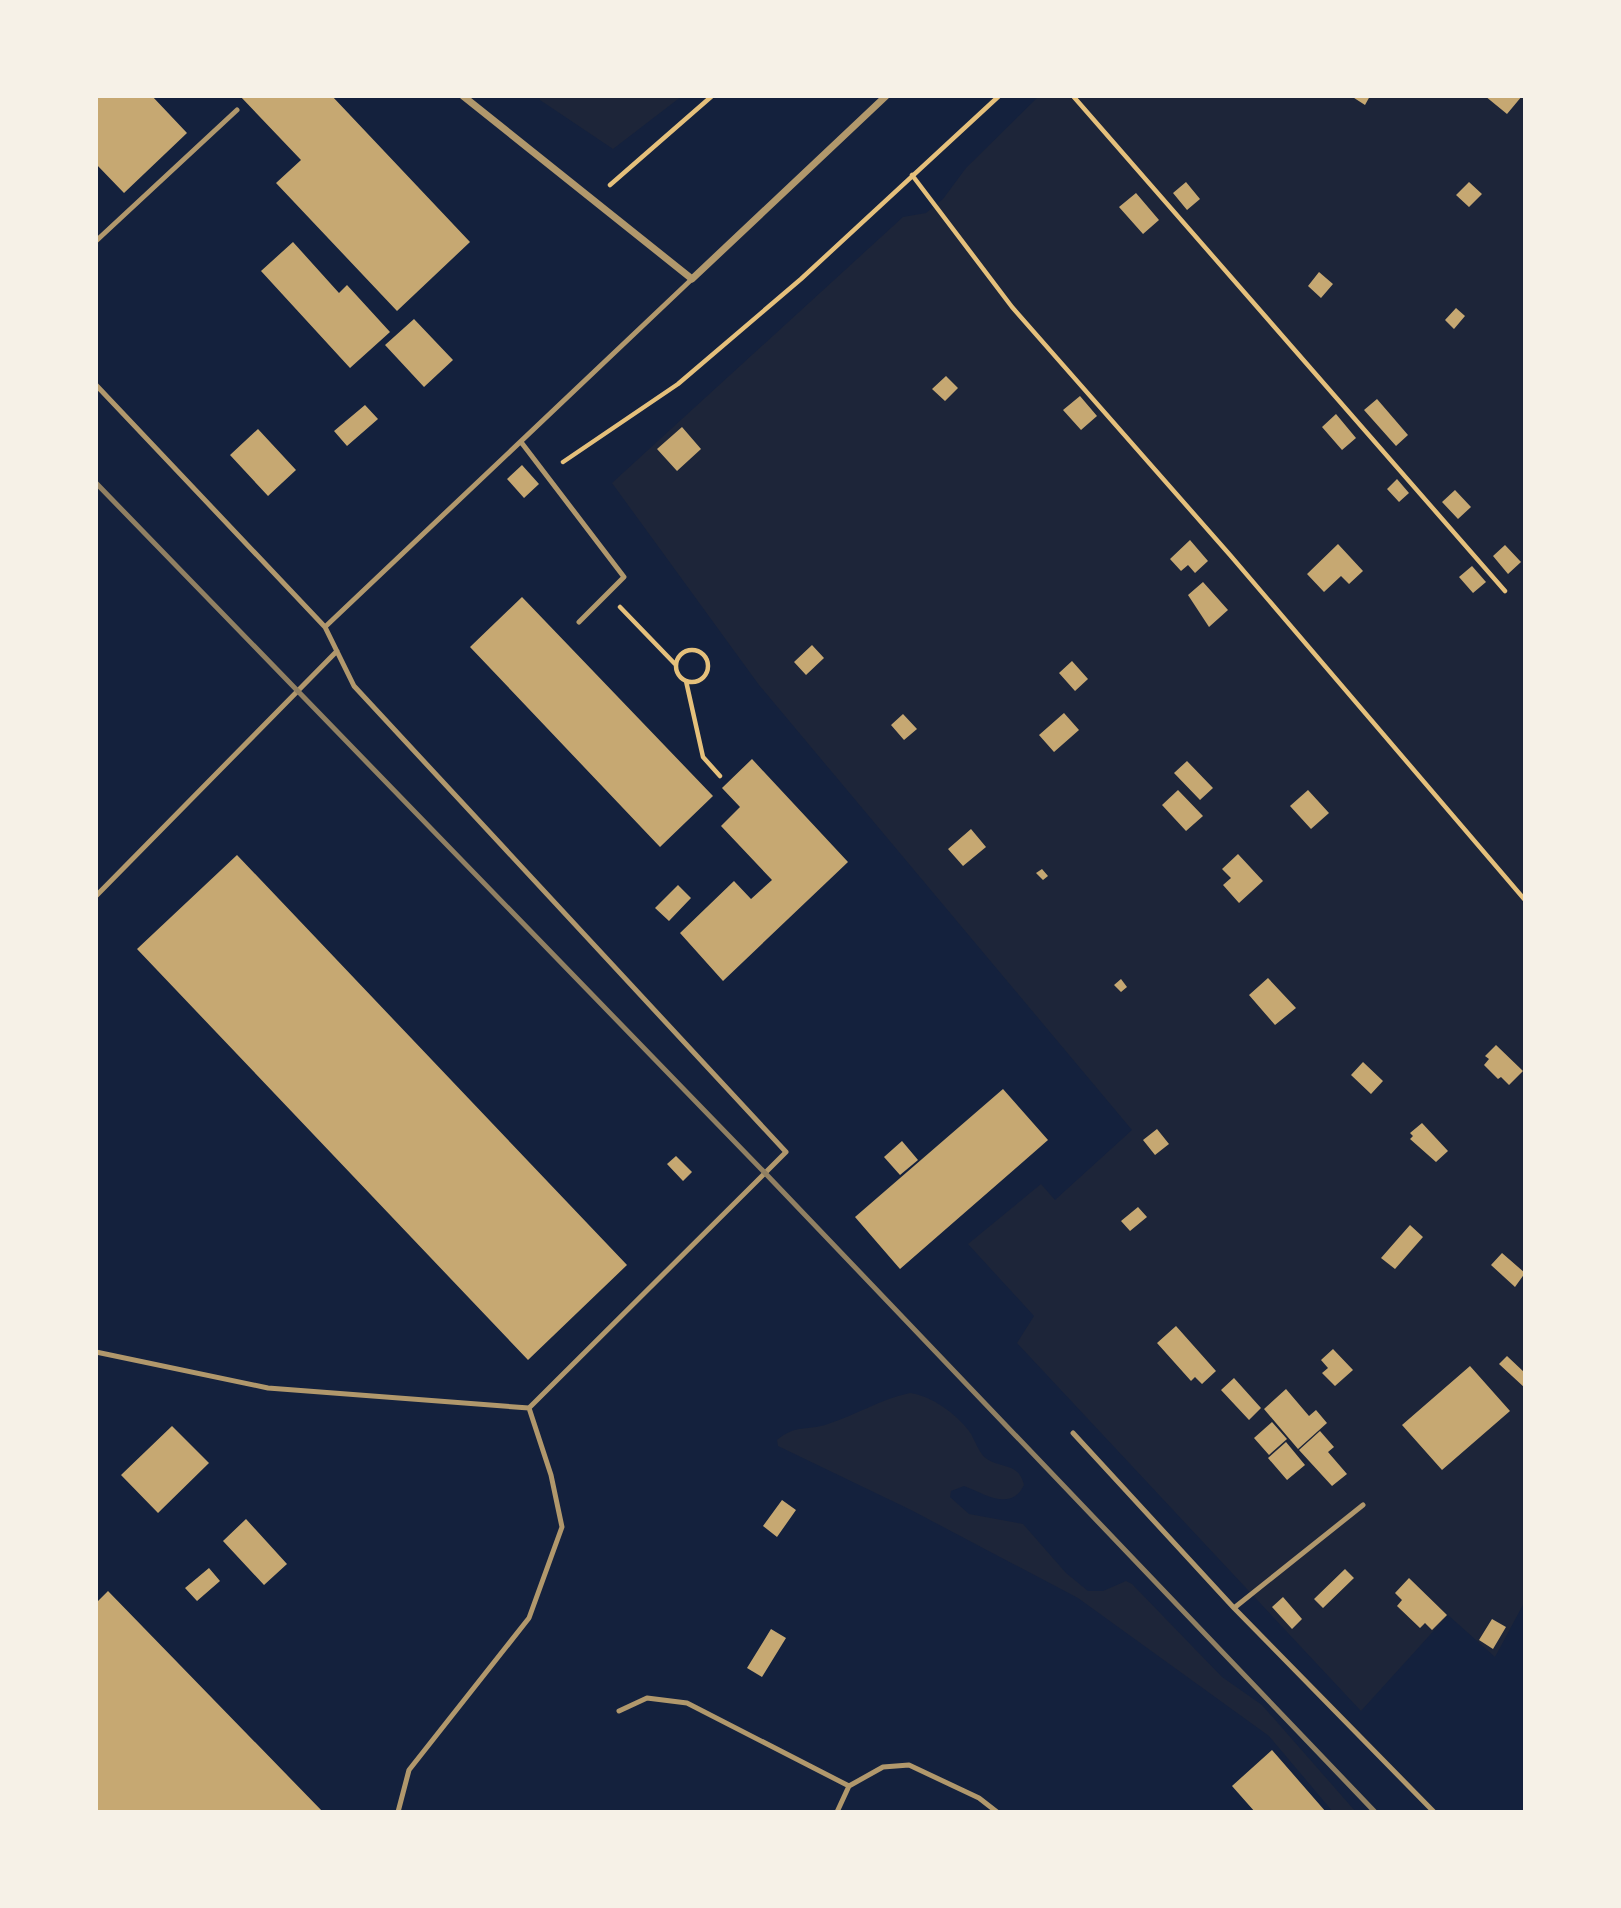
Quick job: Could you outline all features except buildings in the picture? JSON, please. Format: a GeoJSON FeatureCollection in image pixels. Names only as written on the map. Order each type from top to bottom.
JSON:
{"type":"FeatureCollection","features":[{"type":"Feature","properties":{"kind":"street"},"geometry":{"type":"LineString","coordinates":[[463,96],[692,279],[886,96]]}},
{"type":"Feature","properties":{"kind":"lane"},"geometry":{"type":"LineString","coordinates":[[96,241],[237,110]]}},
{"type":"Feature","properties":{"kind":"lane"},"geometry":{"type":"LineString","coordinates":[[325,627],[692,279]]}},
{"type":"Feature","properties":{"kind":"lane"},"geometry":{"type":"LineString","coordinates":[[96,385],[325,627],[354,686],[786,1152],[529,1408],[268,1388],[96,1352]]}},
{"type":"Feature","properties":{"kind":"lane"},"geometry":{"type":"LineString","coordinates":[[521,442],[624,577],[579,622]]}},
{"type":"Feature","properties":{"kind":"lane"},"geometry":{"type":"LineString","coordinates":[[96,896],[337,651]]}},
{"type":"Feature","properties":{"kind":"lane"},"geometry":{"type":"LineString","coordinates":[[398,1812],[409,1770],[529,1618],[562,1527],[551,1475],[529,1408]]}},
{"type":"Feature","properties":{"kind":"lane"},"geometry":{"type":"LineString","coordinates":[[1073,1433],[1234,1608],[1434,1812]]}},
{"type":"Feature","properties":{"kind":"lane"},"geometry":{"type":"LineString","coordinates":[[1234,1608],[1363,1505]]}},
{"type":"Feature","properties":{"kind":"lane"},"geometry":{"type":"LineString","coordinates":[[619,1711],[647,1698],[687,1703],[849,1786]]}},
{"type":"Feature","properties":{"kind":"lane"},"geometry":{"type":"LineString","coordinates":[[837,1812],[849,1786],[883,1767],[909,1765],[979,1798],[997,1812]]}},
{"type":"Feature","properties":{"kind":"path"},"geometry":{"type":"LineString","coordinates":[[594,199],[712,96]]}},
{"type":"Feature","properties":{"kind":"path"},"geometry":{"type":"LineString","coordinates":[[546,474],[678,384],[801,279],[999,96]]}},
{"type":"Feature","properties":{"kind":"path"},"geometry":{"type":"LineString","coordinates":[[1073,96],[1505,591]]}},
{"type":"Feature","properties":{"kind":"path"},"geometry":{"type":"LineString","coordinates":[[912,175],[1012,307],[1230,555],[1525,900]]}},
{"type":"Feature","properties":{"kind":"path"},"geometry":{"type":"LineString","coordinates":[[608,594],[676,664],[678,675],[685,681],[696,682],[705,676],[707,660],[701,652],[690,650],[681,655],[676,664]]}},
{"type":"Feature","properties":{"kind":"path"},"geometry":{"type":"LineString","coordinates":[[685,681],[702,757],[720,776]]}},
{"type":"Feature","properties":{"kind":"shaded area"},"geometry":{"type":"Polygon","coordinates":[[[539,96],[682,96],[613,149],[540,100],[539,96]]]}},
{"type":"Feature","properties":{"kind":"shaded area"},"geometry":{"type":"Polygon","coordinates":[[[1039,96],[1521,96],[1525,99],[1525,1601],[1495,1657],[1448,1615],[1361,1711],[1017,1343],[1034,1316],[968,1244],[1041,1184],[1055,1200],[1132,1130],[759,685],[612,483],[903,217],[926,213],[943,199],[966,168],[1039,96]]]}},
{"type":"Feature","properties":{"kind":"shaded area"},"geometry":{"type":"Polygon","coordinates":[[[910,1393],[927,1398],[950,1412],[969,1431],[987,1459],[1014,1470],[1022,1478],[1024,1485],[1012,1498],[997,1499],[964,1486],[951,1491],[950,1497],[969,1514],[1023,1524],[1066,1573],[1088,1591],[1103,1591],[1126,1581],[1132,1584],[1222,1677],[1262,1705],[1356,1812],[1333,1812],[1269,1736],[1078,1598],[911,1510],[778,1446],[777,1440],[790,1432],[828,1424],[910,1393]]]}},
{"type":"Feature","properties":{"kind":"railway"},"geometry":{"type":"LineString","coordinates":[[96,483],[765,1173],[1375,1812]]}}]}
